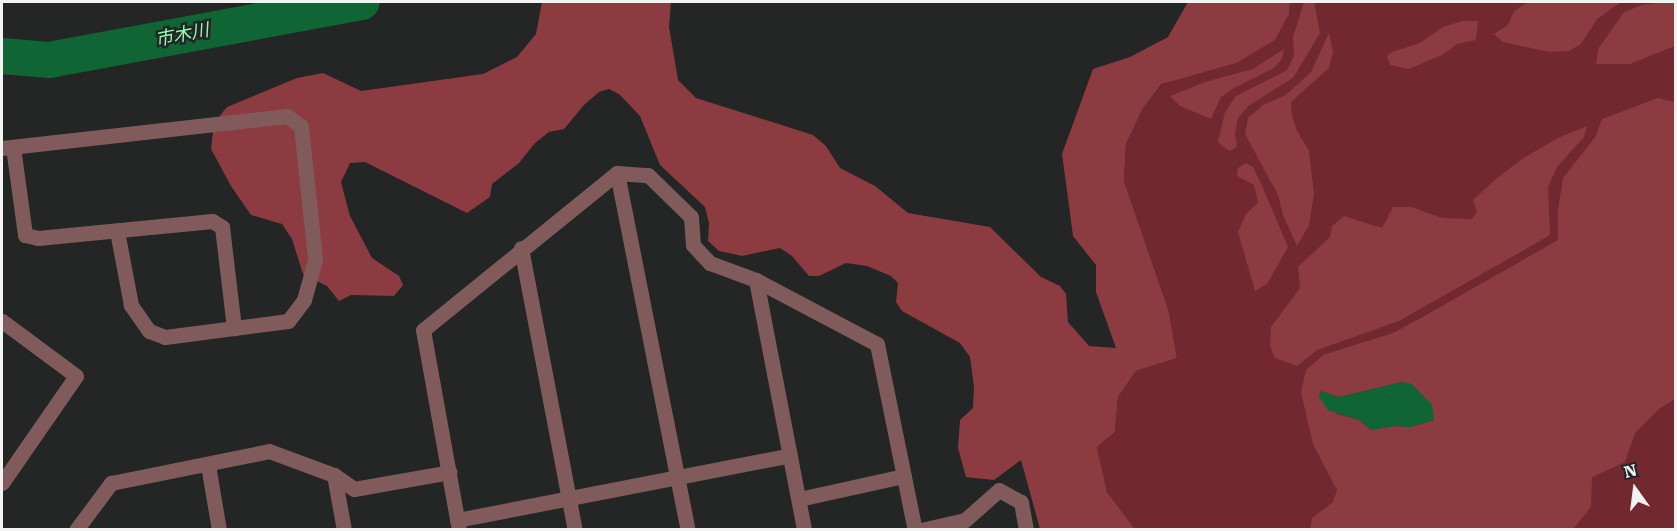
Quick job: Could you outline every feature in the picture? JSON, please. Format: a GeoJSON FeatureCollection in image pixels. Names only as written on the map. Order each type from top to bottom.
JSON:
{"type":"FeatureCollection","features":[{"type":"Feature","properties":{"kind":"street"},"geometry":{"type":"LineString","coordinates":[[117,231],[131,305],[149,331],[165,337],[288,321],[304,300],[315,260],[301,126],[287,116],[7,148],[25,235],[38,238],[212,221],[222,227],[234,328]]}},
{"type":"Feature","properties":{"kind":"street"},"geometry":{"type":"LineString","coordinates":[[616,173],[688,530]]}},
{"type":"Feature","properties":{"kind":"street"},"geometry":{"type":"LineString","coordinates":[[790,455],[569,497],[458,525],[423,330],[616,173],[648,175],[691,217],[693,245],[710,263],[756,280],[877,344],[915,530]]}},
{"type":"Feature","properties":{"kind":"street"},"geometry":{"type":"LineString","coordinates":[[521,248],[575,530]]}},
{"type":"Feature","properties":{"kind":"street"},"geometry":{"type":"LineString","coordinates":[[756,280],[804,530]]}},
{"type":"Feature","properties":{"kind":"street"},"geometry":{"type":"LineString","coordinates":[[2,321],[76,376],[2,483]]}},
{"type":"Feature","properties":{"kind":"street"},"geometry":{"type":"LineString","coordinates":[[76,530],[111,483],[269,451],[333,475],[354,489],[450,472]]}},
{"type":"Feature","properties":{"kind":"street"},"geometry":{"type":"LineString","coordinates":[[208,465],[219,530]]}},
{"type":"Feature","properties":{"kind":"street"},"geometry":{"type":"LineString","coordinates":[[333,475],[344,530]]}},
{"type":"Feature","properties":{"kind":"street"},"geometry":{"type":"LineString","coordinates":[[799,500],[904,476]]}},
{"type":"Feature","properties":{"kind":"street"},"geometry":{"type":"LineString","coordinates":[[921,530],[964,520],[999,490],[1021,502],[1026,530]]}},
{"type":"Feature","properties":{"kind":"shaded area"},"geometry":{"type":"Polygon","coordinates":[[[542,2],[671,2],[669,27],[678,80],[696,98],[813,135],[826,146],[840,168],[875,186],[908,213],[990,227],[1041,277],[1060,286],[1066,294],[1068,322],[1089,346],[1116,348],[1096,292],[1096,265],[1073,236],[1062,154],[1093,69],[1130,57],[1168,37],[1188,2],[1290,2],[1289,14],[1275,40],[1236,63],[1162,84],[1143,108],[1126,144],[1124,181],[1169,312],[1177,358],[1136,371],[1118,397],[1115,432],[1097,447],[1107,492],[1135,529],[1040,529],[1021,460],[994,480],[966,477],[958,448],[960,420],[973,408],[974,387],[970,357],[960,343],[902,311],[896,302],[898,283],[891,276],[867,266],[846,263],[819,276],[809,276],[792,256],[780,248],[742,256],[719,251],[708,241],[709,223],[705,207],[660,165],[640,116],[619,94],[609,89],[599,92],[584,105],[564,129],[549,132],[535,143],[519,163],[492,184],[490,197],[467,213],[365,162],[350,163],[341,182],[350,216],[372,258],[399,276],[403,285],[394,296],[351,295],[339,301],[327,286],[303,274],[292,239],[282,224],[251,215],[231,186],[211,149],[214,123],[227,107],[297,78],[323,73],[361,91],[483,74],[517,57],[536,34],[542,2]]]}},
{"type":"Feature","properties":{"kind":"shaded area"},"geometry":{"type":"Polygon","coordinates":[[[1290,2],[1675,2],[1675,529],[1135,529],[1107,492],[1097,447],[1115,432],[1118,397],[1136,371],[1177,358],[1169,312],[1124,181],[1126,144],[1143,108],[1163,84],[1188,75],[1289,14],[1290,2]]]}},
{"type":"Feature","properties":{"kind":"shaded area"},"geometry":{"type":"Polygon","coordinates":[[[1304,2],[1314,2],[1320,33],[1293,78],[1248,106],[1238,118],[1235,134],[1237,147],[1229,151],[1218,142],[1225,112],[1236,96],[1287,70],[1294,56],[1293,37],[1304,2]]]}},
{"type":"Feature","properties":{"kind":"shaded area"},"geometry":{"type":"Polygon","coordinates":[[[1528,2],[1621,2],[1597,19],[1581,44],[1569,51],[1550,52],[1503,42],[1494,34],[1508,25],[1514,11],[1528,2]]]}},
{"type":"Feature","properties":{"kind":"shaded area"},"geometry":{"type":"Polygon","coordinates":[[[1675,2],[1675,46],[1630,64],[1596,64],[1598,49],[1624,12],[1642,5],[1675,2]]]}},
{"type":"Feature","properties":{"kind":"shaded area"},"geometry":{"type":"Polygon","coordinates":[[[1462,21],[1478,21],[1476,40],[1457,44],[1442,55],[1409,69],[1390,65],[1387,56],[1392,52],[1420,43],[1443,27],[1462,21]]]}},
{"type":"Feature","properties":{"kind":"shaded area"},"geometry":{"type":"Polygon","coordinates":[[[1329,33],[1333,52],[1329,68],[1291,102],[1292,116],[1297,131],[1309,151],[1314,194],[1309,225],[1297,246],[1283,215],[1278,195],[1245,134],[1248,118],[1263,105],[1286,95],[1311,72],[1329,33]]]}},
{"type":"Feature","properties":{"kind":"shaded area"},"geometry":{"type":"Polygon","coordinates":[[[1284,49],[1282,59],[1274,68],[1221,97],[1211,119],[1180,106],[1170,96],[1205,82],[1253,69],[1284,49]]]}},
{"type":"Feature","properties":{"kind":"shaded area"},"geometry":{"type":"Polygon","coordinates":[[[1658,98],[1675,102],[1675,399],[1659,409],[1635,433],[1625,462],[1592,477],[1591,507],[1573,529],[1310,529],[1312,518],[1333,502],[1337,490],[1313,444],[1301,392],[1306,370],[1323,355],[1393,333],[1558,240],[1558,210],[1563,178],[1596,136],[1602,119],[1658,98]],[[1402,382],[1339,397],[1321,391],[1337,414],[1359,420],[1371,430],[1396,426],[1411,427],[1434,420],[1402,382]]]}},
{"type":"Feature","properties":{"kind":"shaded area"},"geometry":{"type":"Polygon","coordinates":[[[1587,126],[1584,137],[1557,167],[1548,187],[1550,234],[1547,237],[1399,321],[1317,350],[1297,366],[1275,358],[1270,346],[1271,327],[1300,288],[1298,267],[1330,237],[1332,226],[1344,216],[1382,228],[1393,207],[1411,207],[1442,218],[1472,219],[1477,212],[1473,200],[1496,179],[1522,159],[1558,138],[1587,126]]]}},
{"type":"Feature","properties":{"kind":"shaded area"},"geometry":{"type":"Polygon","coordinates":[[[1246,163],[1253,167],[1288,247],[1267,284],[1255,291],[1238,232],[1246,214],[1258,203],[1254,185],[1237,176],[1238,168],[1246,163]]]}},
{"type":"Feature","properties":{"kind":"shaded area"},"geometry":{"type":"Polygon","coordinates":[[[1402,382],[1412,384],[1432,405],[1434,420],[1411,427],[1396,426],[1371,430],[1359,420],[1328,410],[1319,397],[1320,391],[1339,397],[1402,382]]]}},
{"type":"Feature","properties":{"kind":"waterway","name":"市木川"},"geometry":{"type":"LineString","coordinates":[[2,56],[49,60],[362,2]]}}]}
